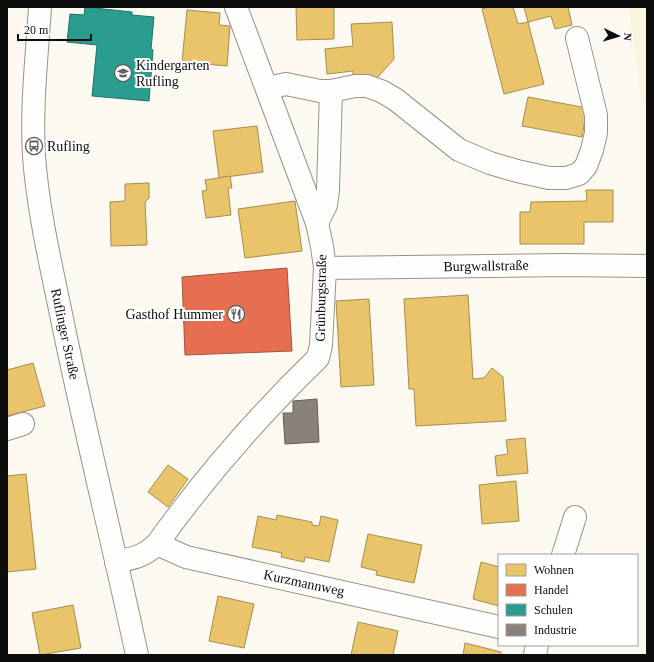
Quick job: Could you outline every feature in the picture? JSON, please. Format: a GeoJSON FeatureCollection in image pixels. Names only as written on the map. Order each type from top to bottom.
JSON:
{"type":"FeatureCollection","features":[{"type":"Feature","properties":{"kind":"street","name":"Ruflinger Straße"},"geometry":{"type":"LineString","coordinates":[[40,7],[34,122],[34,157],[38,191],[45,234],[75,384],[137,655]]}},
{"type":"Feature","properties":{"kind":"street","name":"Grünburgstraße"},"geometry":{"type":"LineString","coordinates":[[157,544],[178,513],[234,445],[318,358],[321,345],[325,268],[317,223],[236,7]]}},
{"type":"Feature","properties":{"kind":"street"},"geometry":{"type":"LineString","coordinates":[[266,88],[286,84],[331,91],[355,86],[367,86],[382,91],[395,99],[459,150],[490,163],[517,171],[549,178],[566,178],[579,174],[586,166],[596,133],[596,115],[577,38]]}},
{"type":"Feature","properties":{"kind":"street"},"geometry":{"type":"LineString","coordinates":[[317,223],[326,205],[328,190],[331,91]]}},
{"type":"Feature","properties":{"kind":"street","name":"Burgwallstraße"},"geometry":{"type":"LineString","coordinates":[[325,268],[550,265],[647,266]]}},
{"type":"Feature","properties":{"kind":"street"},"geometry":{"type":"LineString","coordinates":[[563,554],[575,517]]}},
{"type":"Feature","properties":{"kind":"street"},"geometry":{"type":"LineString","coordinates":[[116,562],[141,556],[157,544]]}},
{"type":"Feature","properties":{"kind":"street","name":"Kurzmannweg"},"geometry":{"type":"LineString","coordinates":[[157,544],[186,557],[498,627]]}},
{"type":"Feature","properties":{"kind":"shaded area"},"geometry":{"type":"Polygon","coordinates":[[[629,7],[647,7],[647,104],[642,104],[629,7]]]}},
{"type":"Feature","properties":{"kind":"building: Wohnen"},"geometry":{"type":"Polygon","coordinates":[[[296,7],[334,7],[334,39],[297,40],[296,7]]]}},
{"type":"Feature","properties":{"kind":"building: Wohnen"},"geometry":{"type":"Polygon","coordinates":[[[488,7],[513,7],[518,24],[528,22],[544,84],[504,94],[482,9],[488,7]]]}},
{"type":"Feature","properties":{"kind":"building: Wohnen"},"geometry":{"type":"Polygon","coordinates":[[[524,7],[568,7],[572,25],[555,29],[551,16],[528,22],[524,7]]]}},
{"type":"Feature","properties":{"kind":"building: Wohnen"},"geometry":{"type":"Polygon","coordinates":[[[187,10],[220,13],[219,25],[230,26],[227,66],[182,62],[187,10]]]}},
{"type":"Feature","properties":{"kind":"building: Wohnen"},"geometry":{"type":"Polygon","coordinates":[[[392,22],[394,59],[377,78],[353,78],[353,71],[327,74],[325,49],[353,46],[351,24],[392,22]]]}},
{"type":"Feature","properties":{"kind":"building: Wohnen"},"geometry":{"type":"Polygon","coordinates":[[[528,97],[587,108],[582,137],[522,126],[528,97]]]}},
{"type":"Feature","properties":{"kind":"building: Wohnen"},"geometry":{"type":"Polygon","coordinates":[[[257,126],[263,172],[219,178],[213,131],[257,126]]]}},
{"type":"Feature","properties":{"kind":"building: Wohnen"},"geometry":{"type":"Polygon","coordinates":[[[230,176],[232,188],[228,188],[231,215],[206,218],[202,191],[207,190],[205,180],[230,176]]]}},
{"type":"Feature","properties":{"kind":"building: Wohnen"},"geometry":{"type":"Polygon","coordinates":[[[149,183],[149,198],[145,202],[147,245],[111,246],[110,202],[125,201],[125,184],[149,183]]]}},
{"type":"Feature","properties":{"kind":"building: Wohnen"},"geometry":{"type":"Polygon","coordinates":[[[586,190],[613,190],[613,222],[584,222],[584,244],[520,244],[520,212],[530,212],[531,202],[587,201],[586,190]]]}},
{"type":"Feature","properties":{"kind":"building: Wohnen"},"geometry":{"type":"Polygon","coordinates":[[[295,201],[302,251],[245,258],[238,209],[295,201]]]}},
{"type":"Feature","properties":{"kind":"building: Wohnen"},"geometry":{"type":"Polygon","coordinates":[[[468,295],[473,379],[484,378],[492,368],[503,377],[506,421],[416,426],[414,389],[409,389],[404,299],[468,295]]]}},
{"type":"Feature","properties":{"kind":"building: Wohnen"},"geometry":{"type":"Polygon","coordinates":[[[369,299],[374,385],[341,387],[336,301],[369,299]]]}},
{"type":"Feature","properties":{"kind":"building: Wohnen"},"geometry":{"type":"Polygon","coordinates":[[[33,363],[45,406],[7,416],[7,370],[33,363]]]}},
{"type":"Feature","properties":{"kind":"building: Wohnen"},"geometry":{"type":"Polygon","coordinates":[[[525,438],[528,473],[497,476],[495,456],[508,454],[506,440],[525,438]]]}},
{"type":"Feature","properties":{"kind":"building: Wohnen"},"geometry":{"type":"Polygon","coordinates":[[[168,465],[188,479],[168,507],[148,492],[168,465]]]}},
{"type":"Feature","properties":{"kind":"building: Wohnen"},"geometry":{"type":"Polygon","coordinates":[[[26,474],[36,569],[7,572],[7,476],[26,474]]]}},
{"type":"Feature","properties":{"kind":"building: Wohnen"},"geometry":{"type":"Polygon","coordinates":[[[516,481],[519,521],[482,524],[479,485],[516,481]]]}},
{"type":"Feature","properties":{"kind":"building: Wohnen"},"geometry":{"type":"Polygon","coordinates":[[[277,515],[312,522],[312,525],[319,526],[321,516],[338,520],[329,562],[305,557],[304,562],[281,557],[282,553],[252,547],[258,516],[276,520],[277,515]]]}},
{"type":"Feature","properties":{"kind":"building: Wohnen"},"geometry":{"type":"Polygon","coordinates":[[[368,534],[422,545],[414,583],[376,575],[377,571],[361,567],[368,534]]]}},
{"type":"Feature","properties":{"kind":"building: Wohnen"},"geometry":{"type":"Polygon","coordinates":[[[481,562],[498,567],[498,606],[473,599],[481,562]]]}},
{"type":"Feature","properties":{"kind":"building: Wohnen"},"geometry":{"type":"Polygon","coordinates":[[[218,596],[254,604],[244,648],[209,641],[218,596]]]}},
{"type":"Feature","properties":{"kind":"building: Wohnen"},"geometry":{"type":"Polygon","coordinates":[[[73,605],[81,648],[40,655],[32,613],[73,605]]]}},
{"type":"Feature","properties":{"kind":"building: Wohnen"},"geometry":{"type":"Polygon","coordinates":[[[358,622],[398,631],[393,655],[351,655],[358,622]]]}},
{"type":"Feature","properties":{"kind":"building: Wohnen"},"geometry":{"type":"Polygon","coordinates":[[[465,643],[501,652],[501,655],[463,655],[465,643]]]}},
{"type":"Feature","properties":{"kind":"building: Handel","name":"Gasthof Hummer"},"geometry":{"type":"Polygon","coordinates":[[[287,268],[292,351],[185,355],[182,277],[287,268]]]}},
{"type":"Feature","properties":{"kind":"building: Schulen","name":"Kindergarten Rufling"},"geometry":{"type":"Polygon","coordinates":[[[85,7],[132,12],[132,15],[154,17],[149,101],[92,96],[97,45],[67,42],[70,14],[84,15],[85,7]]]}},
{"type":"Feature","properties":{"kind":"building: Industrie"},"geometry":{"type":"Polygon","coordinates":[[[317,399],[319,442],[285,444],[283,413],[293,413],[293,401],[317,399]]]}},
{"type":"Feature","properties":{"kind":"place","name":"Kindergarten Rufling"},"geometry":{"type":"Point","coordinates":[123,73]}},
{"type":"Feature","properties":{"kind":"place","name":"Rufling"},"geometry":{"type":"Point","coordinates":[34,146]}},
{"type":"Feature","properties":{"kind":"place","name":"Gasthof Hummer"},"geometry":{"type":"Point","coordinates":[236,314]}}]}
